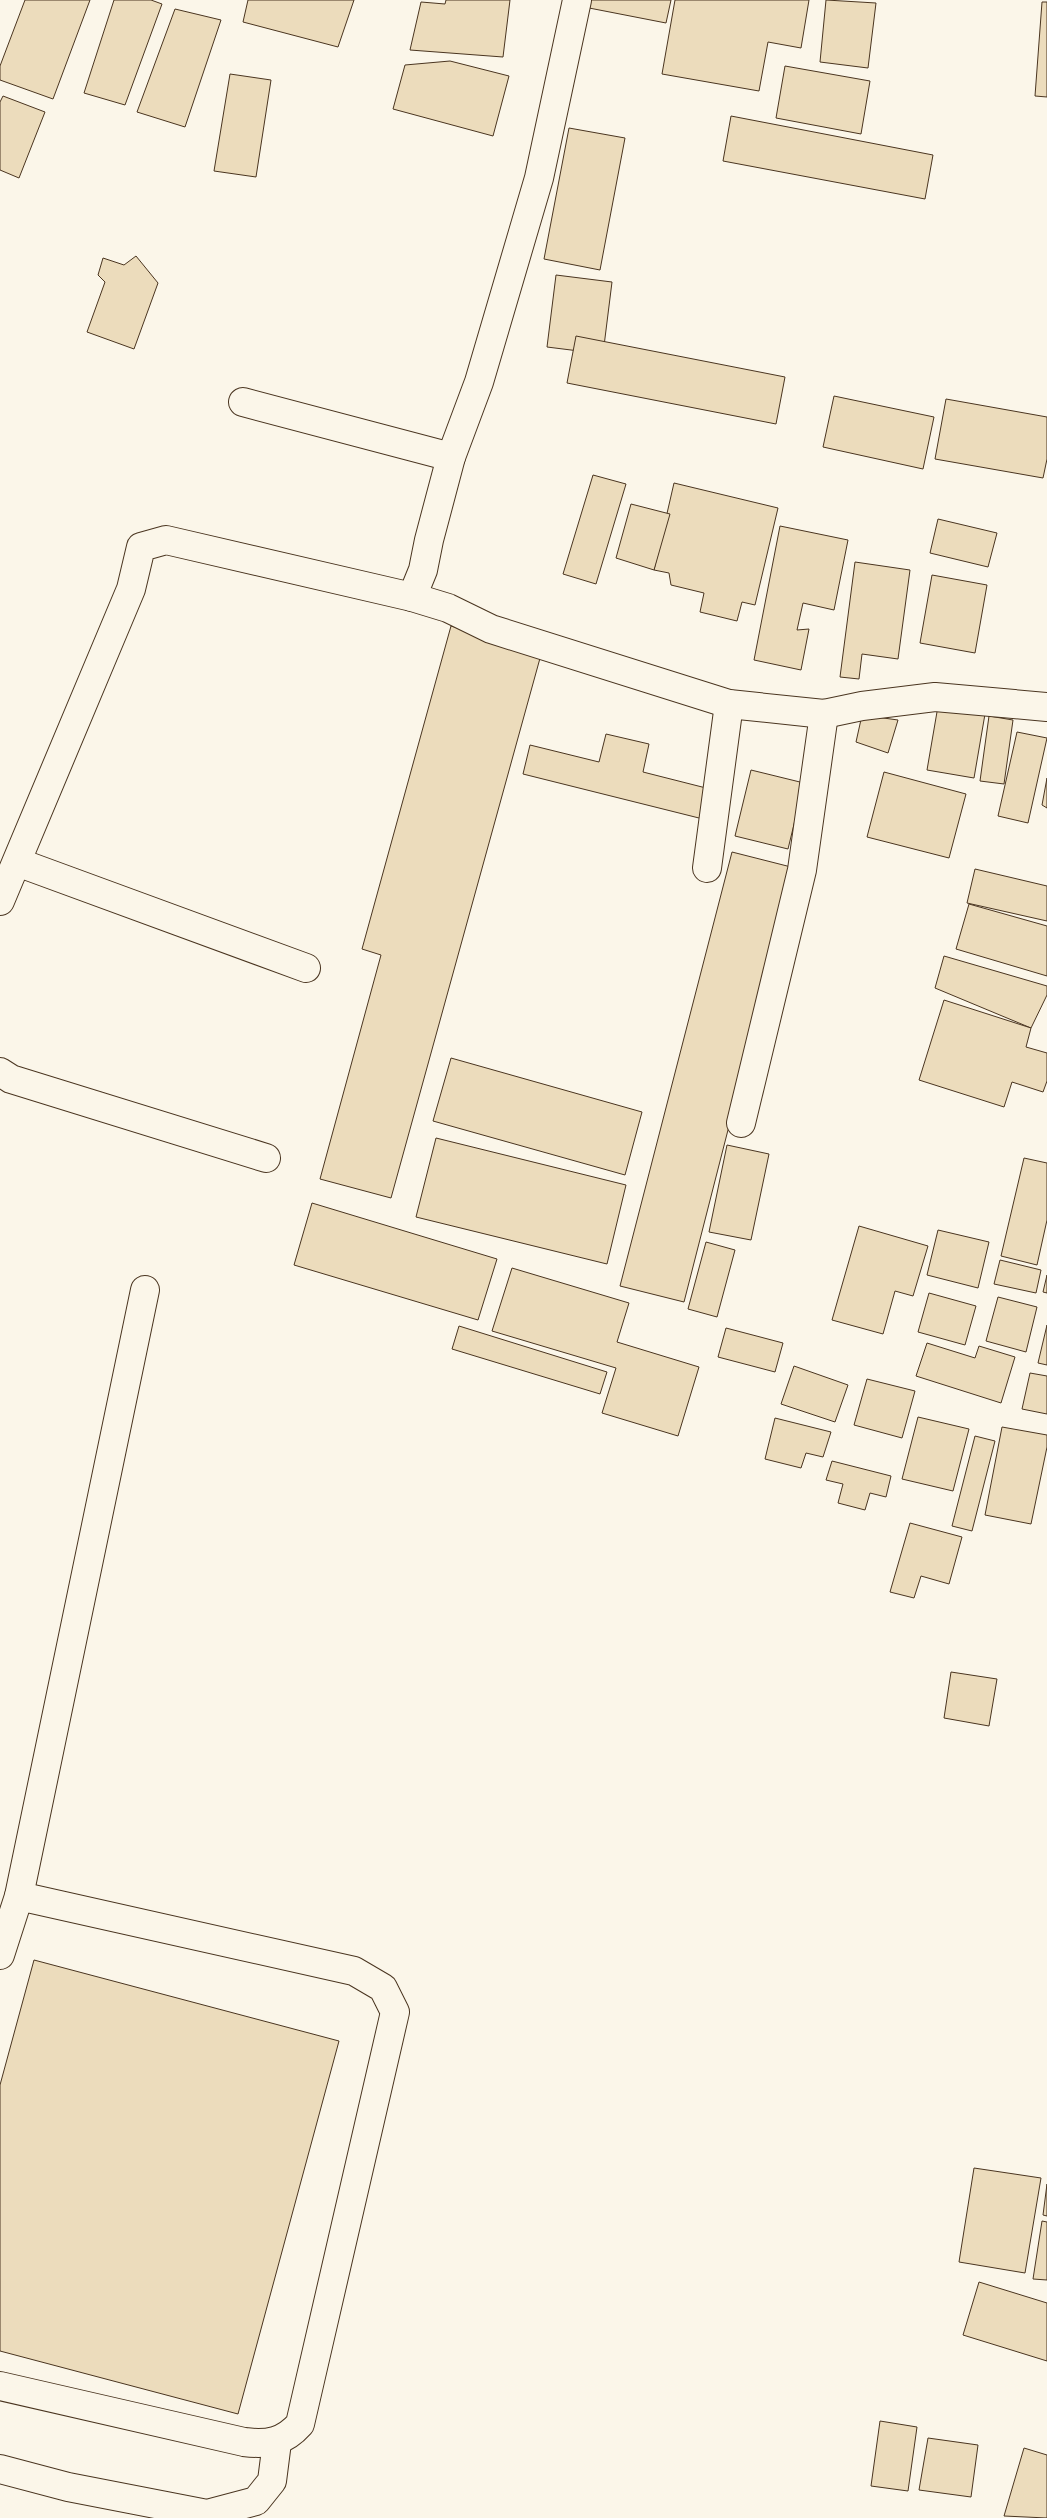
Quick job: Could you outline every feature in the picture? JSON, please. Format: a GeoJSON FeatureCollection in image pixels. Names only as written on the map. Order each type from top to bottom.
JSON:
{"type":"FeatureCollection","features":[{"type":"Feature","properties":{"kind":"street"},"geometry":{"type":"LineString","coordinates":[[412,596],[423,570],[451,457],[479,382],[539,178],[577,0]]}},
{"type":"Feature","properties":{"kind":"street"},"geometry":{"type":"LineString","coordinates":[[243,402],[451,457]]}},
{"type":"Feature","properties":{"kind":"street"},"geometry":{"type":"LineString","coordinates":[[0,901],[131,589],[141,547],[166,540],[412,596],[448,608],[491,630],[729,704],[824,714],[862,706],[935,696],[1047,707]]}},
{"type":"Feature","properties":{"kind":"street"},"geometry":{"type":"LineString","coordinates":[[707,868],[729,704]]}},
{"type":"Feature","properties":{"kind":"street"},"geometry":{"type":"LineString","coordinates":[[741,1123],[802,870],[824,714]]}},
{"type":"Feature","properties":{"kind":"street"},"geometry":{"type":"LineString","coordinates":[[16,862],[306,968]]}},
{"type":"Feature","properties":{"kind":"street"},"geometry":{"type":"LineString","coordinates":[[0,1072],[11,1079],[266,1158]]}},
{"type":"Feature","properties":{"kind":"street"},"geometry":{"type":"LineString","coordinates":[[0,1955],[19,1896],[145,1290]]}},
{"type":"Feature","properties":{"kind":"street"},"geometry":{"type":"LineString","coordinates":[[0,2386],[244,2442],[263,2445],[277,2442],[290,2435],[300,2424],[395,2012],[383,1988],[354,1971],[19,1896]]}},
{"type":"Feature","properties":{"kind":"street"},"geometry":{"type":"LineString","coordinates":[[0,2469],[68,2487],[207,2514],[256,2501],[272,2481],[277,2442]]}},
{"type":"Feature","properties":{"kind":"building"},"geometry":{"type":"Polygon","coordinates":[[[25,0],[90,0],[53,99],[0,80],[0,66],[25,0]]]}},
{"type":"Feature","properties":{"kind":"building"},"geometry":{"type":"Polygon","coordinates":[[[114,0],[151,0],[162,4],[125,105],[84,93],[114,0]]]}},
{"type":"Feature","properties":{"kind":"building"},"geometry":{"type":"Polygon","coordinates":[[[248,0],[354,0],[338,47],[243,22],[248,0]]]}},
{"type":"Feature","properties":{"kind":"building"},"geometry":{"type":"Polygon","coordinates":[[[446,0],[510,0],[503,57],[410,50],[421,2],[445,4],[446,0]]]}},
{"type":"Feature","properties":{"kind":"building"},"geometry":{"type":"Polygon","coordinates":[[[586,0],[671,0],[666,23],[584,7],[586,0]]]}},
{"type":"Feature","properties":{"kind":"building"},"geometry":{"type":"Polygon","coordinates":[[[675,0],[809,0],[801,48],[768,42],[759,91],[662,74],[675,0]]]}},
{"type":"Feature","properties":{"kind":"building"},"geometry":{"type":"Polygon","coordinates":[[[826,0],[876,3],[868,68],[820,62],[826,0]]]}},
{"type":"Feature","properties":{"kind":"building"},"geometry":{"type":"Polygon","coordinates":[[[1042,2],[1047,2],[1047,97],[1035,96],[1042,2]]]}},
{"type":"Feature","properties":{"kind":"building"},"geometry":{"type":"Polygon","coordinates":[[[175,9],[221,20],[185,127],[137,112],[175,9]]]}},
{"type":"Feature","properties":{"kind":"building"},"geometry":{"type":"Polygon","coordinates":[[[450,61],[509,76],[493,136],[393,109],[405,65],[450,61]]]}},
{"type":"Feature","properties":{"kind":"building"},"geometry":{"type":"Polygon","coordinates":[[[785,66],[870,81],[861,134],[776,118],[785,66]]]}},
{"type":"Feature","properties":{"kind":"building"},"geometry":{"type":"Polygon","coordinates":[[[230,74],[271,80],[256,177],[214,171],[230,74]]]}},
{"type":"Feature","properties":{"kind":"building"},"geometry":{"type":"Polygon","coordinates":[[[3,96],[45,112],[19,178],[0,170],[0,102],[3,96]]]}},
{"type":"Feature","properties":{"kind":"building"},"geometry":{"type":"Polygon","coordinates":[[[731,116],[933,155],[925,199],[723,161],[731,116]]]}},
{"type":"Feature","properties":{"kind":"building"},"geometry":{"type":"Polygon","coordinates":[[[569,128],[625,138],[600,270],[544,259],[569,128]]]}},
{"type":"Feature","properties":{"kind":"building"},"geometry":{"type":"Polygon","coordinates":[[[136,256],[158,283],[134,349],[87,332],[105,282],[98,275],[103,258],[124,265],[136,256]]]}},
{"type":"Feature","properties":{"kind":"building"},"geometry":{"type":"Polygon","coordinates":[[[556,275],[612,282],[603,354],[547,347],[556,275]]]}},
{"type":"Feature","properties":{"kind":"building"},"geometry":{"type":"Polygon","coordinates":[[[576,336],[785,377],[776,424],[567,383],[576,336]]]}},
{"type":"Feature","properties":{"kind":"building"},"geometry":{"type":"Polygon","coordinates":[[[834,396],[934,417],[923,469],[823,447],[834,396]]]}},
{"type":"Feature","properties":{"kind":"building"},"geometry":{"type":"Polygon","coordinates":[[[946,399],[1047,417],[1047,459],[1043,478],[935,459],[946,399]]]}},
{"type":"Feature","properties":{"kind":"building"},"geometry":{"type":"Polygon","coordinates":[[[593,475],[626,484],[596,584],[563,574],[593,475]]]}},
{"type":"Feature","properties":{"kind":"building"},"geometry":{"type":"Polygon","coordinates":[[[674,483],[778,508],[755,605],[742,602],[737,621],[700,612],[704,593],[671,585],[669,573],[654,570],[674,483]]]}},
{"type":"Feature","properties":{"kind":"building"},"geometry":{"type":"Polygon","coordinates":[[[631,504],[670,514],[654,570],[616,558],[631,504]]]}},
{"type":"Feature","properties":{"kind":"building"},"geometry":{"type":"Polygon","coordinates":[[[938,519],[997,533],[988,567],[930,553],[938,519]]]}},
{"type":"Feature","properties":{"kind":"building"},"geometry":{"type":"Polygon","coordinates":[[[780,526],[848,540],[834,610],[803,603],[797,630],[809,629],[801,670],[754,660],[780,526]]]}},
{"type":"Feature","properties":{"kind":"building"},"geometry":{"type":"Polygon","coordinates":[[[855,562],[910,570],[898,659],[862,654],[859,679],[840,677],[855,562]]]}},
{"type":"Feature","properties":{"kind":"building"},"geometry":{"type":"Polygon","coordinates":[[[932,575],[987,585],[975,653],[920,643],[932,575]]]}},
{"type":"Feature","properties":{"kind":"building"},"geometry":{"type":"Polygon","coordinates":[[[451,626],[542,651],[391,1198],[320,1179],[381,955],[362,949],[451,626]]]}},
{"type":"Feature","properties":{"kind":"building"},"geometry":{"type":"Polygon","coordinates":[[[938,706],[985,714],[974,778],[927,770],[938,706]]]}},
{"type":"Feature","properties":{"kind":"building"},"geometry":{"type":"Polygon","coordinates":[[[862,715],[898,720],[888,753],[856,742],[862,715]]]}},
{"type":"Feature","properties":{"kind":"building"},"geometry":{"type":"Polygon","coordinates":[[[989,716],[1013,720],[1004,784],[980,781],[989,716]]]}},
{"type":"Feature","properties":{"kind":"building"},"geometry":{"type":"Polygon","coordinates":[[[1017,732],[1047,738],[1028,823],[998,816],[1017,732]]]}},
{"type":"Feature","properties":{"kind":"building"},"geometry":{"type":"Polygon","coordinates":[[[606,734],[649,744],[643,772],[710,789],[703,819],[523,774],[530,745],[599,762],[606,734]]]}},
{"type":"Feature","properties":{"kind":"building"},"geometry":{"type":"Polygon","coordinates":[[[751,770],[804,783],[788,849],[735,836],[751,770]]]}},
{"type":"Feature","properties":{"kind":"building"},"geometry":{"type":"Polygon","coordinates":[[[884,772],[966,794],[949,858],[867,837],[884,772]]]}},
{"type":"Feature","properties":{"kind":"building"},"geometry":{"type":"Polygon","coordinates":[[[1047,778],[1047,808],[1042,805],[1047,778]]]}},
{"type":"Feature","properties":{"kind":"building"},"geometry":{"type":"Polygon","coordinates":[[[732,852],[795,868],[684,1302],[620,1286],[732,852]]]}},
{"type":"Feature","properties":{"kind":"building"},"geometry":{"type":"Polygon","coordinates":[[[975,869],[1047,886],[1047,921],[967,903],[975,869]]]}},
{"type":"Feature","properties":{"kind":"building"},"geometry":{"type":"Polygon","coordinates":[[[969,904],[1047,926],[1047,976],[956,949],[969,904]]]}},
{"type":"Feature","properties":{"kind":"building"},"geometry":{"type":"Polygon","coordinates":[[[944,956],[1047,986],[1047,995],[1031,1028],[935,988],[944,956]]]}},
{"type":"Feature","properties":{"kind":"building"},"geometry":{"type":"Polygon","coordinates":[[[944,1000],[1031,1028],[1026,1047],[1047,1053],[1047,1081],[1043,1092],[1012,1082],[1004,1107],[919,1080],[944,1000]]]}},
{"type":"Feature","properties":{"kind":"building"},"geometry":{"type":"Polygon","coordinates":[[[451,1058],[642,1112],[625,1175],[433,1121],[451,1058]]]}},
{"type":"Feature","properties":{"kind":"building"},"geometry":{"type":"Polygon","coordinates":[[[436,1138],[626,1185],[607,1264],[416,1217],[436,1138]]]}},
{"type":"Feature","properties":{"kind":"building"},"geometry":{"type":"Polygon","coordinates":[[[727,1145],[769,1154],[751,1240],[709,1232],[727,1145]]]}},
{"type":"Feature","properties":{"kind":"building"},"geometry":{"type":"Polygon","coordinates":[[[1024,1158],[1047,1163],[1047,1220],[1037,1265],[1001,1256],[1024,1158]]]}},
{"type":"Feature","properties":{"kind":"building"},"geometry":{"type":"Polygon","coordinates":[[[312,1203],[497,1259],[478,1320],[294,1265],[312,1203]]]}},
{"type":"Feature","properties":{"kind":"building"},"geometry":{"type":"Polygon","coordinates":[[[859,1226],[928,1246],[913,1296],[895,1291],[883,1334],[832,1320],[859,1226]]]}},
{"type":"Feature","properties":{"kind":"building"},"geometry":{"type":"Polygon","coordinates":[[[938,1230],[989,1242],[978,1288],[927,1275],[938,1230]]]}},
{"type":"Feature","properties":{"kind":"building"},"geometry":{"type":"Polygon","coordinates":[[[706,1242],[735,1250],[717,1317],[688,1309],[706,1242]]]}},
{"type":"Feature","properties":{"kind":"building"},"geometry":{"type":"Polygon","coordinates":[[[1000,1260],[1041,1270],[1036,1293],[994,1284],[1000,1260]]]}},
{"type":"Feature","properties":{"kind":"building"},"geometry":{"type":"Polygon","coordinates":[[[512,1268],[629,1303],[617,1342],[699,1367],[678,1436],[602,1413],[616,1368],[492,1331],[512,1268]]]}},
{"type":"Feature","properties":{"kind":"building"},"geometry":{"type":"Polygon","coordinates":[[[1047,1275],[1047,1293],[1043,1292],[1047,1275]]]}},
{"type":"Feature","properties":{"kind":"building"},"geometry":{"type":"Polygon","coordinates":[[[929,1293],[976,1306],[965,1345],[918,1332],[929,1293]]]}},
{"type":"Feature","properties":{"kind":"building"},"geometry":{"type":"Polygon","coordinates":[[[998,1297],[1037,1307],[1026,1352],[986,1341],[998,1297]]]}},
{"type":"Feature","properties":{"kind":"building"},"geometry":{"type":"Polygon","coordinates":[[[1047,1325],[1047,1365],[1038,1363],[1047,1325]]]}},
{"type":"Feature","properties":{"kind":"building"},"geometry":{"type":"Polygon","coordinates":[[[459,1326],[607,1372],[600,1394],[452,1349],[459,1326]]]}},
{"type":"Feature","properties":{"kind":"building"},"geometry":{"type":"Polygon","coordinates":[[[726,1328],[783,1343],[775,1372],[718,1357],[726,1328]]]}},
{"type":"Feature","properties":{"kind":"building"},"geometry":{"type":"Polygon","coordinates":[[[927,1343],[975,1358],[979,1346],[1015,1357],[1001,1403],[916,1376],[927,1343]]]}},
{"type":"Feature","properties":{"kind":"building"},"geometry":{"type":"Polygon","coordinates":[[[794,1366],[848,1385],[835,1422],[781,1404],[794,1366]]]}},
{"type":"Feature","properties":{"kind":"building"},"geometry":{"type":"Polygon","coordinates":[[[1030,1373],[1047,1376],[1047,1414],[1022,1409],[1030,1373]]]}},
{"type":"Feature","properties":{"kind":"building"},"geometry":{"type":"Polygon","coordinates":[[[867,1379],[915,1391],[902,1438],[854,1425],[867,1379]]]}},
{"type":"Feature","properties":{"kind":"building"},"geometry":{"type":"Polygon","coordinates":[[[918,1417],[969,1429],[953,1491],[902,1479],[918,1417]]]}},
{"type":"Feature","properties":{"kind":"building"},"geometry":{"type":"Polygon","coordinates":[[[775,1418],[831,1432],[823,1457],[806,1453],[801,1468],[765,1459],[775,1418]]]}},
{"type":"Feature","properties":{"kind":"building"},"geometry":{"type":"Polygon","coordinates":[[[1002,1427],[1047,1435],[1047,1447],[1031,1524],[985,1515],[1002,1427]]]}},
{"type":"Feature","properties":{"kind":"building"},"geometry":{"type":"Polygon","coordinates":[[[975,1436],[995,1441],[972,1531],[952,1526],[975,1436]]]}},
{"type":"Feature","properties":{"kind":"building"},"geometry":{"type":"Polygon","coordinates":[[[832,1461],[891,1476],[886,1497],[870,1493],[865,1510],[838,1503],[843,1484],[826,1480],[832,1461]]]}},
{"type":"Feature","properties":{"kind":"building"},"geometry":{"type":"Polygon","coordinates":[[[910,1523],[962,1537],[949,1584],[921,1576],[914,1598],[890,1592],[910,1523]]]}},
{"type":"Feature","properties":{"kind":"building"},"geometry":{"type":"Polygon","coordinates":[[[951,1672],[997,1679],[989,1726],[944,1718],[951,1672]]]}},
{"type":"Feature","properties":{"kind":"building"},"geometry":{"type":"Polygon","coordinates":[[[34,1960],[339,2041],[238,2414],[0,2351],[0,2085],[34,1960]]]}},
{"type":"Feature","properties":{"kind":"building"},"geometry":{"type":"Polygon","coordinates":[[[974,2168],[1041,2178],[1025,2273],[959,2262],[974,2168]]]}},
{"type":"Feature","properties":{"kind":"building"},"geometry":{"type":"Polygon","coordinates":[[[1047,2184],[1047,2216],[1043,2215],[1047,2184]]]}},
{"type":"Feature","properties":{"kind":"building"},"geometry":{"type":"Polygon","coordinates":[[[1042,2221],[1047,2222],[1047,2280],[1033,2279],[1042,2221]]]}},
{"type":"Feature","properties":{"kind":"building"},"geometry":{"type":"Polygon","coordinates":[[[979,2282],[1047,2303],[1047,2361],[963,2335],[979,2282]]]}},
{"type":"Feature","properties":{"kind":"building"},"geometry":{"type":"Polygon","coordinates":[[[880,2421],[917,2427],[908,2491],[871,2486],[880,2421]]]}},
{"type":"Feature","properties":{"kind":"building"},"geometry":{"type":"Polygon","coordinates":[[[928,2438],[978,2445],[971,2497],[919,2490],[928,2438]]]}},
{"type":"Feature","properties":{"kind":"building"},"geometry":{"type":"Polygon","coordinates":[[[1024,2448],[1047,2455],[1047,2518],[1004,2516],[1024,2448]]]}}]}
